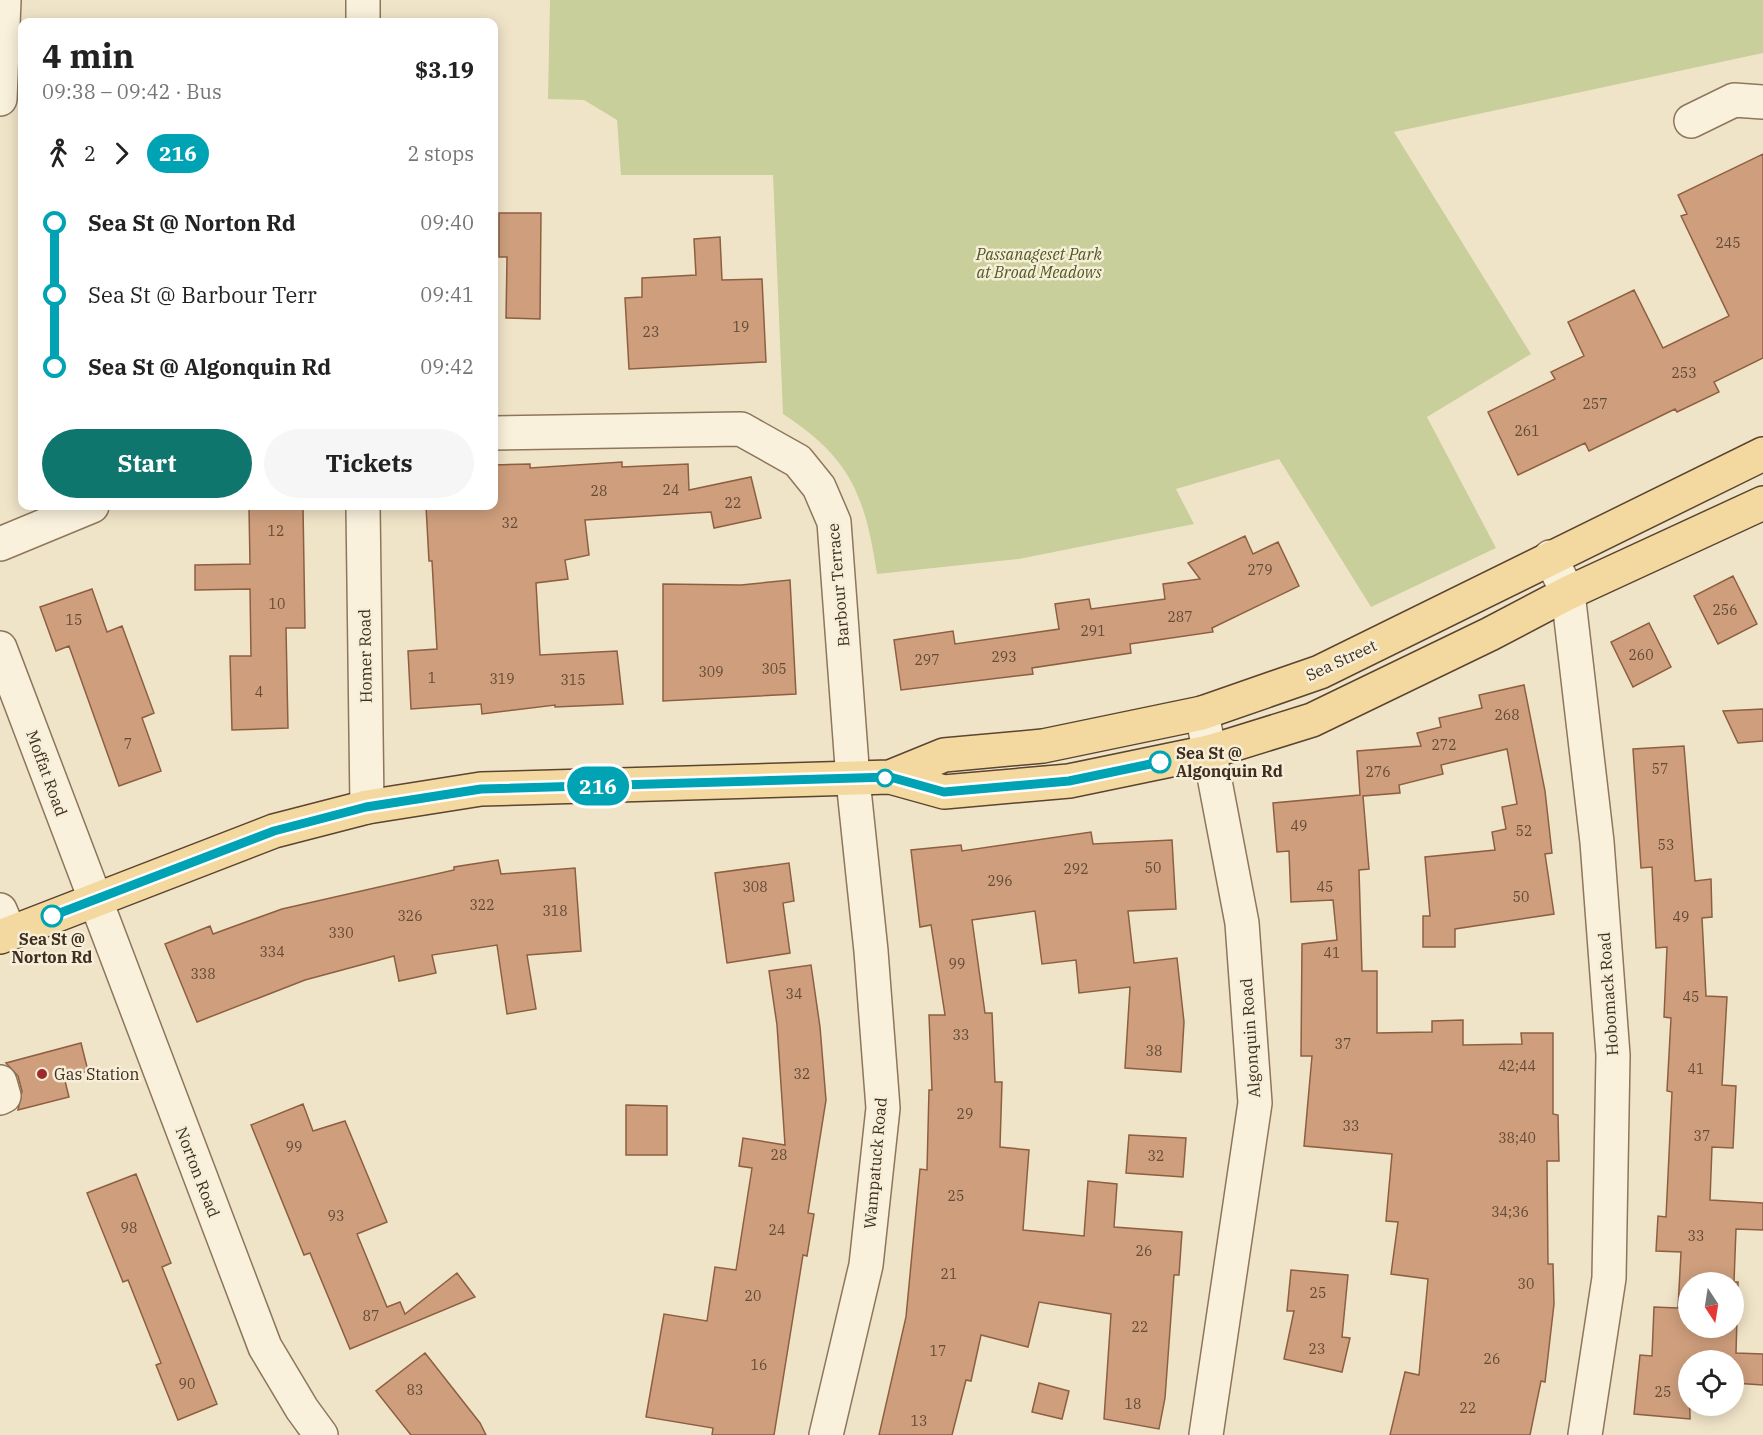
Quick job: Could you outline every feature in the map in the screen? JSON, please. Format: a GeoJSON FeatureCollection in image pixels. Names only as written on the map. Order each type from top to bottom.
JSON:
{"type":"FeatureCollection","features":[{"type":"Feature","properties":{"kind":"main road","name":"Sea Street"},"geometry":{"type":"LineString","coordinates":[[3,927],[94,899],[274,831],[366,807],[481,789],[853,780],[890,777],[944,755],[1043,746],[1202,713],[1320,672],[1763,454]]}},
{"type":"Feature","properties":{"kind":"main road","name":"Sea Street"},"geometry":{"type":"LineString","coordinates":[[890,777],[944,792],[1069,781],[1209,752],[1312,720],[1490,634],[1568,593],[1763,503]]}},
{"type":"Feature","properties":{"kind":"street"},"geometry":{"type":"LineString","coordinates":[[0,99],[4,0]]}},
{"type":"Feature","properties":{"kind":"street"},"geometry":{"type":"LineString","coordinates":[[363,0],[363,18]]}},
{"type":"Feature","properties":{"kind":"street"},"geometry":{"type":"LineString","coordinates":[[1691,120],[1734,99],[1763,102]]}},
{"type":"Feature","properties":{"kind":"street","name":"Barbour Terrace"},"geometry":{"type":"LineString","coordinates":[[498,433],[741,429],[798,461],[819,487],[834,522],[853,780]]}},
{"type":"Feature","properties":{"kind":"street"},"geometry":{"type":"LineString","coordinates":[[0,544],[82,510]]}},
{"type":"Feature","properties":{"kind":"street","name":"Homer Road"},"geometry":{"type":"LineString","coordinates":[[363,510],[366,807]]}},
{"type":"Feature","properties":{"kind":"street","name":"Hobomack Road"},"geometry":{"type":"LineString","coordinates":[[1550,557],[1568,593],[1597,842],[1613,1055],[1609,1278],[1585,1435]]}},
{"type":"Feature","properties":{"kind":"street","name":"Moffat Road"},"geometry":{"type":"LineString","coordinates":[[0,648],[94,899]]}},
{"type":"Feature","properties":{"kind":"street","name":"Algonquin Road"},"geometry":{"type":"LineString","coordinates":[[1202,713],[1242,923],[1255,1103],[1206,1435]]}},
{"type":"Feature","properties":{"kind":"street","name":"Wampatuck Road"},"geometry":{"type":"LineString","coordinates":[[826,1435],[866,1265],[883,1108],[871,951],[853,780]]}},
{"type":"Feature","properties":{"kind":"street","name":"Norton Road"},"geometry":{"type":"LineString","coordinates":[[94,899],[266,1347],[302,1409],[321,1435]]}},
{"type":"Feature","properties":{"kind":"street"},"geometry":{"type":"LineString","coordinates":[[0,1082],[4,1096],[0,1098]]}},
{"type":"Feature","properties":{"kind":"green space","name":"Passanageset Park at Broad Meadows"},"geometry":{"type":"Polygon","coordinates":[[[550,0],[1763,0],[1763,53],[1394,132],[1531,354],[1427,417],[1496,548],[1371,607],[1279,459],[1176,489],[1194,524],[1019,559],[877,574],[867,522],[851,481],[825,447],[783,414],[773,175],[621,175],[617,120],[584,100],[548,99],[550,0]]]}},
{"type":"Feature","properties":{"kind":"building"},"geometry":{"type":"Polygon","coordinates":[[[1763,154],[1763,358],[1714,382],[1719,392],[1677,412],[1675,409],[1589,451],[1585,443],[1518,475],[1488,412],[1555,379],[1551,372],[1584,356],[1568,322],[1634,290],[1663,348],[1729,316],[1681,216],[1687,214],[1678,195],[1763,154]]]}},
{"type":"Feature","properties":{"kind":"building"},"geometry":{"type":"Polygon","coordinates":[[[499,213],[541,213],[540,319],[506,318],[507,257],[499,257],[499,213]]]}},
{"type":"Feature","properties":{"kind":"building"},"geometry":{"type":"Polygon","coordinates":[[[720,237],[722,280],[762,279],[766,362],[629,369],[625,298],[642,297],[642,278],[696,275],[694,239],[720,237]]]}},
{"type":"Feature","properties":{"kind":"building"},"geometry":{"type":"Polygon","coordinates":[[[622,462],[622,467],[688,464],[689,490],[751,477],[761,518],[714,528],[711,512],[585,520],[589,555],[565,560],[568,579],[536,583],[540,655],[617,651],[623,704],[555,707],[555,705],[482,714],[481,704],[411,709],[408,651],[437,649],[432,561],[429,561],[426,510],[498,510],[498,465],[530,464],[530,468],[622,462]]]}},
{"type":"Feature","properties":{"kind":"building"},"geometry":{"type":"Polygon","coordinates":[[[249,510],[303,510],[305,628],[286,628],[288,728],[232,730],[230,656],[251,656],[250,589],[195,590],[195,565],[250,564],[249,510]]]}},
{"type":"Feature","properties":{"kind":"building"},"geometry":{"type":"Polygon","coordinates":[[[1245,536],[1253,554],[1278,542],[1299,586],[1212,628],[1213,632],[1130,644],[1131,653],[1032,668],[1033,674],[901,690],[894,640],[953,631],[955,644],[1059,629],[1055,604],[1089,599],[1091,609],[1165,599],[1163,584],[1200,579],[1188,563],[1245,536]]]}},
{"type":"Feature","properties":{"kind":"building"},"geometry":{"type":"Polygon","coordinates":[[[1733,576],[1757,624],[1718,644],[1694,596],[1733,576]]]}},
{"type":"Feature","properties":{"kind":"building"},"geometry":{"type":"Polygon","coordinates":[[[790,580],[796,694],[663,701],[663,584],[741,585],[790,580]]]}},
{"type":"Feature","properties":{"kind":"building"},"geometry":{"type":"Polygon","coordinates":[[[92,589],[107,632],[122,626],[154,713],[142,718],[161,771],[119,786],[69,646],[56,651],[40,607],[92,589]]]}},
{"type":"Feature","properties":{"kind":"building"},"geometry":{"type":"Polygon","coordinates":[[[1649,623],[1671,667],[1633,687],[1611,642],[1649,623]]]}},
{"type":"Feature","properties":{"kind":"building"},"geometry":{"type":"Polygon","coordinates":[[[1524,685],[1545,791],[1552,853],[1545,854],[1554,914],[1455,929],[1455,947],[1423,947],[1423,916],[1430,916],[1425,857],[1495,850],[1492,832],[1506,829],[1502,807],[1517,804],[1507,749],[1441,765],[1443,774],[1399,785],[1400,793],[1363,796],[1369,869],[1359,870],[1362,971],[1377,971],[1377,1033],[1432,1032],[1432,1021],[1463,1020],[1463,1045],[1522,1044],[1521,1033],[1553,1033],[1553,1114],[1558,1115],[1559,1161],[1547,1161],[1548,1264],[1553,1264],[1554,1304],[1545,1382],[1541,1381],[1530,1435],[1390,1435],[1405,1372],[1419,1375],[1428,1279],[1391,1274],[1398,1222],[1386,1221],[1392,1154],[1304,1146],[1312,1056],[1301,1056],[1302,944],[1337,940],[1333,900],[1291,902],[1289,851],[1277,852],[1273,803],[1360,795],[1357,751],[1421,746],[1417,733],[1441,727],[1439,718],[1482,708],[1479,695],[1524,685]]]}},
{"type":"Feature","properties":{"kind":"building"},"geometry":{"type":"Polygon","coordinates":[[[1763,709],[1763,741],[1738,743],[1723,711],[1763,709]]]}},
{"type":"Feature","properties":{"kind":"building"},"geometry":{"type":"Polygon","coordinates":[[[1684,746],[1695,881],[1711,879],[1712,917],[1702,918],[1706,996],[1727,997],[1722,1085],[1736,1086],[1733,1148],[1712,1147],[1710,1200],[1763,1203],[1763,1230],[1736,1229],[1734,1272],[1680,1272],[1681,1252],[1656,1251],[1658,1216],[1666,1217],[1672,1092],[1667,1091],[1671,1018],[1664,1017],[1667,947],[1656,948],[1652,867],[1641,868],[1633,749],[1684,746]]]}},
{"type":"Feature","properties":{"kind":"building"},"geometry":{"type":"Polygon","coordinates":[[[1091,832],[1093,844],[1172,840],[1176,909],[1128,911],[1134,963],[1177,958],[1184,1022],[1181,1072],[1125,1068],[1130,987],[1079,993],[1076,960],[1042,964],[1035,911],[972,920],[985,1013],[992,1013],[995,1082],[1002,1082],[1000,1147],[1029,1150],[1023,1230],[1084,1236],[1088,1181],[1117,1184],[1114,1227],[1182,1232],[1179,1275],[1174,1275],[1165,1398],[1159,1429],[1104,1419],[1111,1314],[1039,1302],[1028,1347],[981,1335],[971,1381],[966,1380],[952,1435],[879,1435],[906,1317],[920,1169],[927,1170],[929,1090],[932,1090],[929,1015],[945,1015],[931,925],[920,927],[911,850],[961,845],[962,851],[1091,832]]]}},
{"type":"Feature","properties":{"kind":"building"},"geometry":{"type":"Polygon","coordinates":[[[498,860],[501,874],[575,868],[581,951],[527,955],[536,1009],[507,1014],[497,945],[432,955],[436,973],[399,981],[394,956],[305,980],[197,1022],[165,944],[210,926],[213,934],[282,909],[454,870],[454,867],[498,860]]]}},
{"type":"Feature","properties":{"kind":"building"},"geometry":{"type":"Polygon","coordinates":[[[789,863],[794,901],[783,903],[790,953],[727,963],[715,873],[789,863]]]}},
{"type":"Feature","properties":{"kind":"building"},"geometry":{"type":"Polygon","coordinates":[[[811,965],[820,1027],[826,1100],[808,1213],[814,1214],[807,1256],[803,1255],[774,1435],[712,1435],[713,1428],[646,1417],[664,1314],[707,1321],[715,1267],[736,1270],[752,1168],[739,1166],[743,1138],[785,1145],[777,1025],[769,971],[811,965]]]}},
{"type":"Feature","properties":{"kind":"building","name":"Gas Station"},"geometry":{"type":"Polygon","coordinates":[[[81,1043],[88,1071],[64,1077],[69,1097],[18,1110],[22,1091],[18,1076],[6,1063],[81,1043]]]}},
{"type":"Feature","properties":{"kind":"building"},"geometry":{"type":"Polygon","coordinates":[[[303,1104],[313,1131],[345,1121],[387,1222],[357,1234],[387,1307],[400,1302],[405,1314],[457,1273],[475,1297],[350,1349],[310,1253],[304,1255],[251,1125],[303,1104]]]}},
{"type":"Feature","properties":{"kind":"building"},"geometry":{"type":"Polygon","coordinates":[[[626,1105],[667,1106],[667,1155],[626,1155],[626,1105]]]}},
{"type":"Feature","properties":{"kind":"building"},"geometry":{"type":"Polygon","coordinates":[[[1129,1135],[1186,1138],[1183,1177],[1126,1173],[1129,1135]]]}},
{"type":"Feature","properties":{"kind":"building"},"geometry":{"type":"Polygon","coordinates":[[[136,1174],[171,1263],[162,1267],[217,1404],[178,1420],[156,1365],[161,1363],[128,1280],[123,1282],[87,1193],[136,1174]]]}},
{"type":"Feature","properties":{"kind":"building"},"geometry":{"type":"Polygon","coordinates":[[[1291,1270],[1348,1275],[1342,1337],[1350,1338],[1342,1372],[1284,1359],[1294,1311],[1287,1311],[1291,1270]]]}},
{"type":"Feature","properties":{"kind":"building"},"geometry":{"type":"Polygon","coordinates":[[[1654,1307],[1678,1308],[1678,1338],[1736,1338],[1736,1350],[1678,1350],[1678,1416],[1690,1416],[1690,1419],[1634,1414],[1640,1355],[1652,1356],[1654,1307]]]}},
{"type":"Feature","properties":{"kind":"building"},"geometry":{"type":"Polygon","coordinates":[[[425,1353],[480,1423],[486,1435],[411,1435],[376,1391],[425,1353]]]}},
{"type":"Feature","properties":{"kind":"building"},"geometry":{"type":"Polygon","coordinates":[[[1744,1353],[1763,1354],[1763,1385],[1744,1384],[1744,1353]]]}},
{"type":"Feature","properties":{"kind":"building"},"geometry":{"type":"Polygon","coordinates":[[[1039,1383],[1069,1391],[1062,1419],[1032,1412],[1039,1383]]]}},
{"type":"Feature","properties":{"kind":"bus line","name":"216"},"geometry":{"type":"LineString","coordinates":[[52,916],[274,831],[366,807],[481,789],[853,780],[890,777],[944,792],[1069,781],[1160,762]]}},
{"type":"Feature","properties":{"kind":"place","name":"Sea St @ Algonquin Rd"},"geometry":{"type":"Point","coordinates":[1160,762]}},
{"type":"Feature","properties":{"kind":"place","name":"Sea St @ Norton Rd"},"geometry":{"type":"Point","coordinates":[52,916]}},
{"type":"Feature","properties":{"kind":"place","name":"Gas Station"},"geometry":{"type":"Point","coordinates":[42,1074]}}]}
